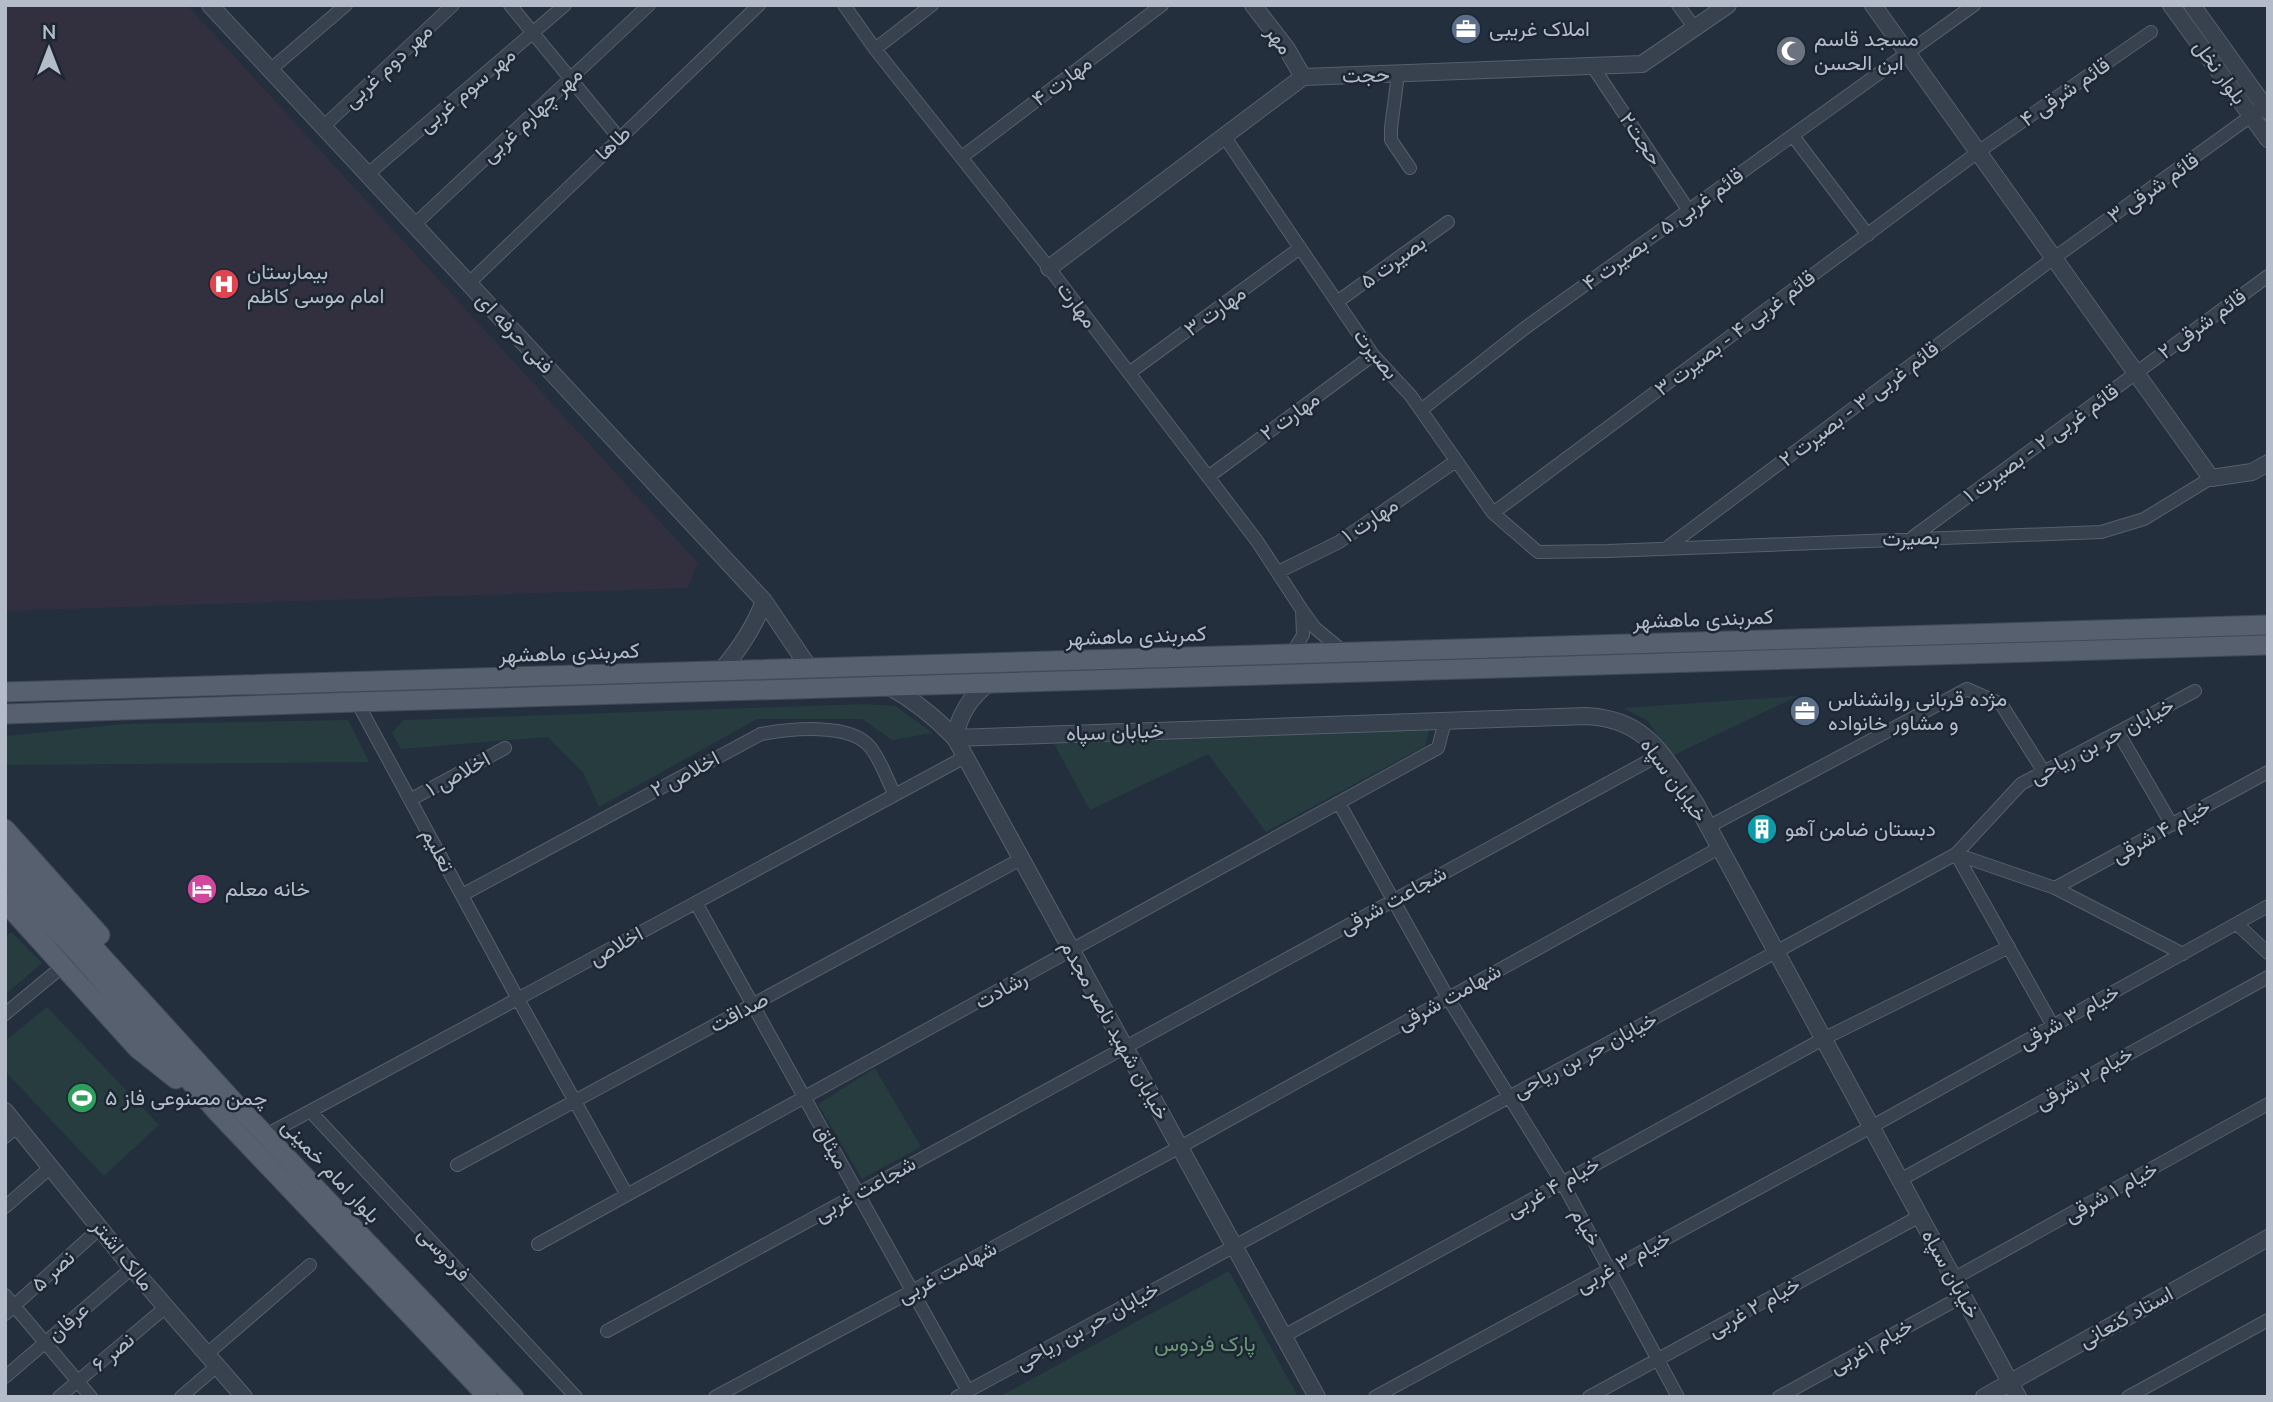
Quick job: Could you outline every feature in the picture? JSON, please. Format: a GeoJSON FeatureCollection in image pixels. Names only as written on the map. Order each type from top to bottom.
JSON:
{"type":"FeatureCollection","features":[{"type":"Feature","properties":{"kind":"main road","name":"کمربندی ماهشهر"},"geometry":{"type":"LineString","coordinates":[[5,692],[2268,625]]}},
{"type":"Feature","properties":{"kind":"main road","name":"کمربندی ماهشهر"},"geometry":{"type":"LineString","coordinates":[[10,717],[357,702],[2268,645]]}},
{"type":"Feature","properties":{"kind":"main road"},"geometry":{"type":"LineString","coordinates":[[5,829],[183,1027],[226,1107]]}},
{"type":"Feature","properties":{"kind":"main road","name":"بلوار امام خمینی"},"geometry":{"type":"LineString","coordinates":[[5,850],[226,1107],[488,1397]]}},
{"type":"Feature","properties":{"kind":"main road","name":"بلوار امام خمینی"},"geometry":{"type":"LineString","coordinates":[[5,876],[226,1107],[266,1135],[514,1397]]}},
{"type":"Feature","properties":{"kind":"main road"},"geometry":{"type":"LineString","coordinates":[[5,902],[137,1048],[226,1107]]}},
{"type":"Feature","properties":{"kind":"street","name":"فنی حرفه ای"},"geometry":{"type":"LineString","coordinates":[[210,5],[764,601],[810,669]]}},
{"type":"Feature","properties":{"kind":"street"},"geometry":{"type":"LineString","coordinates":[[270,70],[346,5]]}},
{"type":"Feature","properties":{"kind":"street","name":"مهر دوم غربی"},"geometry":{"type":"LineString","coordinates":[[323,127],[453,5]]}},
{"type":"Feature","properties":{"kind":"street"},"geometry":{"type":"LineString","coordinates":[[510,5],[620,138]]}},
{"type":"Feature","properties":{"kind":"street","name":"مهر سوم غربی"},"geometry":{"type":"LineString","coordinates":[[368,174],[565,5]]}},
{"type":"Feature","properties":{"kind":"street","name":"مهر چهارم غربی"},"geometry":{"type":"LineString","coordinates":[[414,225],[649,5]]}},
{"type":"Feature","properties":{"kind":"street","name":"طاها"},"geometry":{"type":"LineString","coordinates":[[469,283],[760,5]]}},
{"type":"Feature","properties":{"kind":"street","name":"مهارت"},"geometry":{"type":"LineString","coordinates":[[844,5],[875,50],[1049,268],[1208,477],[1278,572],[1315,628],[1345,653]]}},
{"type":"Feature","properties":{"kind":"street"},"geometry":{"type":"LineString","coordinates":[[875,50],[932,5]]}},
{"type":"Feature","properties":{"kind":"street","name":"مهارت ۴"},"geometry":{"type":"LineString","coordinates":[[962,157],[1162,5]]}},
{"type":"Feature","properties":{"kind":"street","name":"مهر"},"geometry":{"type":"LineString","coordinates":[[1254,5],[1303,76]]}},
{"type":"Feature","properties":{"kind":"street"},"geometry":{"type":"LineString","coordinates":[[1678,5],[1694,27]]}},
{"type":"Feature","properties":{"kind":"street","name":"حجت"},"geometry":{"type":"LineString","coordinates":[[1303,76],[1642,64],[1728,5]]}},
{"type":"Feature","properties":{"kind":"street"},"geometry":{"type":"LineString","coordinates":[[1873,5],[2211,478],[2252,472],[2268,463]]}},
{"type":"Feature","properties":{"kind":"street","name":"قائم غربی ۵ - بصیرت ۴"},"geometry":{"type":"LineString","coordinates":[[1421,410],[1525,328],[1975,5]]}},
{"type":"Feature","properties":{"kind":"street","name":"بلوار نخل"},"geometry":{"type":"LineString","coordinates":[[2171,5],[2261,111]]}},
{"type":"Feature","properties":{"kind":"street","name":"بلوار نخل"},"geometry":{"type":"LineString","coordinates":[[2192,5],[2261,111],[2268,139]]}},
{"type":"Feature","properties":{"kind":"street","name":"قائم شرقی ۴"},"geometry":{"type":"LineString","coordinates":[[1978,152],[2151,32]]}},
{"type":"Feature","properties":{"kind":"street","name":"حجت۲"},"geometry":{"type":"LineString","coordinates":[[1593,67],[1689,211]]}},
{"type":"Feature","properties":{"kind":"street"},"geometry":{"type":"LineString","coordinates":[[1398,74],[1391,140],[1410,168]]}},
{"type":"Feature","properties":{"kind":"street"},"geometry":{"type":"LineString","coordinates":[[1049,268],[1303,76]]}},
{"type":"Feature","properties":{"kind":"street","name":"قائم شرقی ۳"},"geometry":{"type":"LineString","coordinates":[[2054,258],[2261,111]]}},
{"type":"Feature","properties":{"kind":"street","name":"بصیرت"},"geometry":{"type":"LineString","coordinates":[[1224,136],[1373,355],[1411,396],[1493,513],[1538,552],[2101,532],[2144,519],[2211,478]]}},
{"type":"Feature","properties":{"kind":"street"},"geometry":{"type":"LineString","coordinates":[[1793,136],[1868,235]]}},
{"type":"Feature","properties":{"kind":"street","name":"قائم غربی ۴ - بصیرت ۳"},"geometry":{"type":"LineString","coordinates":[[1493,513],[1978,152]]}},
{"type":"Feature","properties":{"kind":"street","name":"بصیرت ۵"},"geometry":{"type":"LineString","coordinates":[[1337,302],[1448,222]]}},
{"type":"Feature","properties":{"kind":"street","name":"مهارت ۳"},"geometry":{"type":"LineString","coordinates":[[1129,373],[1300,248]]}},
{"type":"Feature","properties":{"kind":"street","name":"قائم غربی ۳ - بصیرت ۲"},"geometry":{"type":"LineString","coordinates":[[1664,549],[2054,258]]}},
{"type":"Feature","properties":{"kind":"street","name":"قائم شرقی ۲"},"geometry":{"type":"LineString","coordinates":[[2136,372],[2268,276]]}},
{"type":"Feature","properties":{"kind":"street","name":"مهارت ۲"},"geometry":{"type":"LineString","coordinates":[[1208,477],[1373,355]]}},
{"type":"Feature","properties":{"kind":"street","name":"قائم غربی ۲ - بصیرت ۱"},"geometry":{"type":"LineString","coordinates":[[1912,538],[2136,372]]}},
{"type":"Feature","properties":{"kind":"street","name":"مهارت ۱"},"geometry":{"type":"LineString","coordinates":[[1278,572],[1339,542],[1456,461]]}},
{"type":"Feature","properties":{"kind":"street"},"geometry":{"type":"LineString","coordinates":[[720,671],[755,625],[764,601]]}},
{"type":"Feature","properties":{"kind":"street"},"geometry":{"type":"LineString","coordinates":[[1291,654],[1303,635],[1303,610]]}},
{"type":"Feature","properties":{"kind":"street"},"geometry":{"type":"LineString","coordinates":[[954,737],[966,706],[989,683]]}},
{"type":"Feature","properties":{"kind":"street","name":"خیابان شهید ناصر مجدم"},"geometry":{"type":"LineString","coordinates":[[888,686],[928,711],[954,737],[1317,1397]]}},
{"type":"Feature","properties":{"kind":"street"},"geometry":{"type":"LineString","coordinates":[[1708,827],[1967,690],[2001,704],[2044,772]]}},
{"type":"Feature","properties":{"kind":"street","name":"خیابان حر بن ریاحی"},"geometry":{"type":"LineString","coordinates":[[963,1394],[1956,854],[2021,784],[2195,691]]}},
{"type":"Feature","properties":{"kind":"street","name":"تعلیم"},"geometry":{"type":"LineString","coordinates":[[357,702],[628,1195]]}},
{"type":"Feature","properties":{"kind":"street","name":"خیابان سپاه"},"geometry":{"type":"LineString","coordinates":[[954,737],[1604,717],[1621,721],[1636,729],[1650,740],[1696,804],[2014,1390]]}},
{"type":"Feature","properties":{"kind":"street","name":"رشادت"},"geometry":{"type":"LineString","coordinates":[[538,1244],[1438,748],[1445,721]]}},
{"type":"Feature","properties":{"kind":"street","name":"اخلاص ۲"},"geometry":{"type":"LineString","coordinates":[[462,895],[761,734],[785,730],[850,733],[869,746],[895,795]]}},
{"type":"Feature","properties":{"kind":"street"},"geometry":{"type":"LineString","coordinates":[[2118,732],[2172,825]]}},
{"type":"Feature","properties":{"kind":"street","name":"اخلاص ۱"},"geometry":{"type":"LineString","coordinates":[[411,800],[505,748]]}},
{"type":"Feature","properties":{"kind":"street","name":"شجاعت شرقی"},"geometry":{"type":"LineString","coordinates":[[1125,1047],[1661,754]]}},
{"type":"Feature","properties":{"kind":"street","name":"اخلاص"},"geometry":{"type":"LineString","coordinates":[[266,1135],[965,757]]}},
{"type":"Feature","properties":{"kind":"street","name":"خیام ۴ شرقی"},"geometry":{"type":"LineString","coordinates":[[2055,888],[2268,772]]}},
{"type":"Feature","properties":{"kind":"street","name":"خیام"},"geometry":{"type":"LineString","coordinates":[[1339,803],[1448,998],[1562,1182],[1678,1397]]}},
{"type":"Feature","properties":{"kind":"street","name":"شهامت شرقی"},"geometry":{"type":"LineString","coordinates":[[1180,1147],[1720,848]]}},
{"type":"Feature","properties":{"kind":"street"},"geometry":{"type":"LineString","coordinates":[[1956,854],[2055,888],[2183,954]]}},
{"type":"Feature","properties":{"kind":"street"},"geometry":{"type":"LineString","coordinates":[[1956,854],[2053,1026]]}},
{"type":"Feature","properties":{"kind":"street","name":"صداقت"},"geometry":{"type":"LineString","coordinates":[[457,1165],[1021,859]]}},
{"type":"Feature","properties":{"kind":"street","name":"میثاق"},"geometry":{"type":"LineString","coordinates":[[696,903],[912,1290],[963,1394]]}},
{"type":"Feature","properties":{"kind":"street","name":"خیام ۳ شرقی"},"geometry":{"type":"LineString","coordinates":[[1871,1127],[2268,906]]}},
{"type":"Feature","properties":{"kind":"street"},"geometry":{"type":"LineString","coordinates":[[2237,924],[2268,953]]}},
{"type":"Feature","properties":{"kind":"street"},"geometry":{"type":"LineString","coordinates":[[1823,1039],[2009,947]]}},
{"type":"Feature","properties":{"kind":"street"},"geometry":{"type":"LineString","coordinates":[[5,1014],[63,966]]}},
{"type":"Feature","properties":{"kind":"street","name":"خیام ۲ شرقی"},"geometry":{"type":"LineString","coordinates":[[1900,1180],[2268,977]]}},
{"type":"Feature","properties":{"kind":"street","name":"خیام ۴ غربی"},"geometry":{"type":"LineString","coordinates":[[1284,1336],[1823,1039]]}},
{"type":"Feature","properties":{"kind":"street","name":"شجاعت غربی"},"geometry":{"type":"LineString","coordinates":[[607,1331],[1125,1047]]}},
{"type":"Feature","properties":{"kind":"street","name":"خیام ۱ شرقی"},"geometry":{"type":"LineString","coordinates":[[1953,1279],[2268,1104]]}},
{"type":"Feature","properties":{"kind":"street","name":"مالک اشتر"},"geometry":{"type":"LineString","coordinates":[[5,1111],[132,1268],[244,1397]]}},
{"type":"Feature","properties":{"kind":"street","name":"فردوسی"},"geometry":{"type":"LineString","coordinates":[[311,1112],[576,1397]]}},
{"type":"Feature","properties":{"kind":"street"},"geometry":{"type":"LineString","coordinates":[[5,1137],[18,1126]]}},
{"type":"Feature","properties":{"kind":"street","name":"خیام ۳ غربی"},"geometry":{"type":"LineString","coordinates":[[1375,1397],[1871,1127]]}},
{"type":"Feature","properties":{"kind":"street","name":"شهامت غربی"},"geometry":{"type":"LineString","coordinates":[[715,1397],[1180,1147]]}},
{"type":"Feature","properties":{"kind":"street"},"geometry":{"type":"LineString","coordinates":[[5,1207],[51,1167]]}},
{"type":"Feature","properties":{"kind":"street","name":"خیام ۲ غربی"},"geometry":{"type":"LineString","coordinates":[[1589,1397],[1920,1216]]}},
{"type":"Feature","properties":{"kind":"street","name":"نصر ۵"},"geometry":{"type":"LineString","coordinates":[[10,1310],[100,1228]]}},
{"type":"Feature","properties":{"kind":"street","name":"استاد کنعانی"},"geometry":{"type":"LineString","coordinates":[[1984,1397],[2014,1390],[2268,1238]]}},
{"type":"Feature","properties":{"kind":"street"},"geometry":{"type":"LineString","coordinates":[[181,1397],[212,1360],[310,1265]]}},
{"type":"Feature","properties":{"kind":"street","name":"عرفان"},"geometry":{"type":"LineString","coordinates":[[5,1377],[132,1268]]}},
{"type":"Feature","properties":{"kind":"street"},"geometry":{"type":"LineString","coordinates":[[5,1295],[10,1310],[45,1342],[92,1397]]}},
{"type":"Feature","properties":{"kind":"street","name":"خیام ۱غربی"},"geometry":{"type":"LineString","coordinates":[[1779,1397],[1963,1296]]}},
{"type":"Feature","properties":{"kind":"street","name":"نصر ۶"},"geometry":{"type":"LineString","coordinates":[[60,1397],[166,1307]]}},
{"type":"Feature","properties":{"kind":"street"},"geometry":{"type":"LineString","coordinates":[[2128,1397],[2268,1320]]}},
{"type":"Feature","properties":{"kind":"shaded area","name":"بیمارستان امام موسی کاظم"},"geometry":{"type":"Polygon","coordinates":[[[5,5],[187,5],[698,563],[687,588],[5,611],[5,5]]]}},
{"type":"Feature","properties":{"kind":"green space"},"geometry":{"type":"Polygon","coordinates":[[[1798,696],[1672,756],[1647,720],[1623,708],[1798,696]]]}},
{"type":"Feature","properties":{"kind":"green space"},"geometry":{"type":"Polygon","coordinates":[[[865,704],[895,706],[933,733],[892,740],[862,719],[757,719],[599,807],[583,772],[548,737],[401,749],[392,733],[404,720],[865,704]]]}},
{"type":"Feature","properties":{"kind":"green space"},"geometry":{"type":"Polygon","coordinates":[[[348,720],[369,762],[5,765],[7,736],[124,724],[348,720]]]}},
{"type":"Feature","properties":{"kind":"green space"},"geometry":{"type":"Polygon","coordinates":[[[1430,728],[1425,746],[1266,832],[1208,754],[1090,810],[1054,744],[1430,728]]]}},
{"type":"Feature","properties":{"kind":"green space"},"geometry":{"type":"Polygon","coordinates":[[[11,932],[42,963],[5,995],[5,937],[11,932]]]}},
{"type":"Feature","properties":{"kind":"green space","name":"چمن مصنوعی فاز ۵"},"geometry":{"type":"Polygon","coordinates":[[[47,1007],[159,1125],[104,1176],[5,1071],[5,1041],[47,1007]]]}},
{"type":"Feature","properties":{"kind":"green space"},"geometry":{"type":"Polygon","coordinates":[[[875,1068],[921,1147],[862,1179],[818,1104],[875,1068]]]}},
{"type":"Feature","properties":{"kind":"green space","name":"پارک فردوس"},"geometry":{"type":"Polygon","coordinates":[[[1229,1271],[1298,1397],[999,1397],[1229,1271]]]}},
{"type":"Feature","properties":{"kind":"place","name":"املاک غریبی"},"geometry":{"type":"Point","coordinates":[1466,29]}},
{"type":"Feature","properties":{"kind":"place","name":"مسجد قاسم ابن الحسن"},"geometry":{"type":"Point","coordinates":[1791,51]}},
{"type":"Feature","properties":{"kind":"place","name":"بیمارستان امام موسی کاظم"},"geometry":{"type":"Point","coordinates":[224,284]}},
{"type":"Feature","properties":{"kind":"place","name":"مژده قربانی روانشناس و مشاور خانواده"},"geometry":{"type":"Point","coordinates":[1805,711]}},
{"type":"Feature","properties":{"kind":"place","name":"دبستان ضامن آهو"},"geometry":{"type":"Point","coordinates":[1762,829]}},
{"type":"Feature","properties":{"kind":"place","name":"خانه معلم"},"geometry":{"type":"Point","coordinates":[202,889]}},
{"type":"Feature","properties":{"kind":"place","name":"چمن مصنوعی فاز ۵"},"geometry":{"type":"Point","coordinates":[82,1098]}}]}
